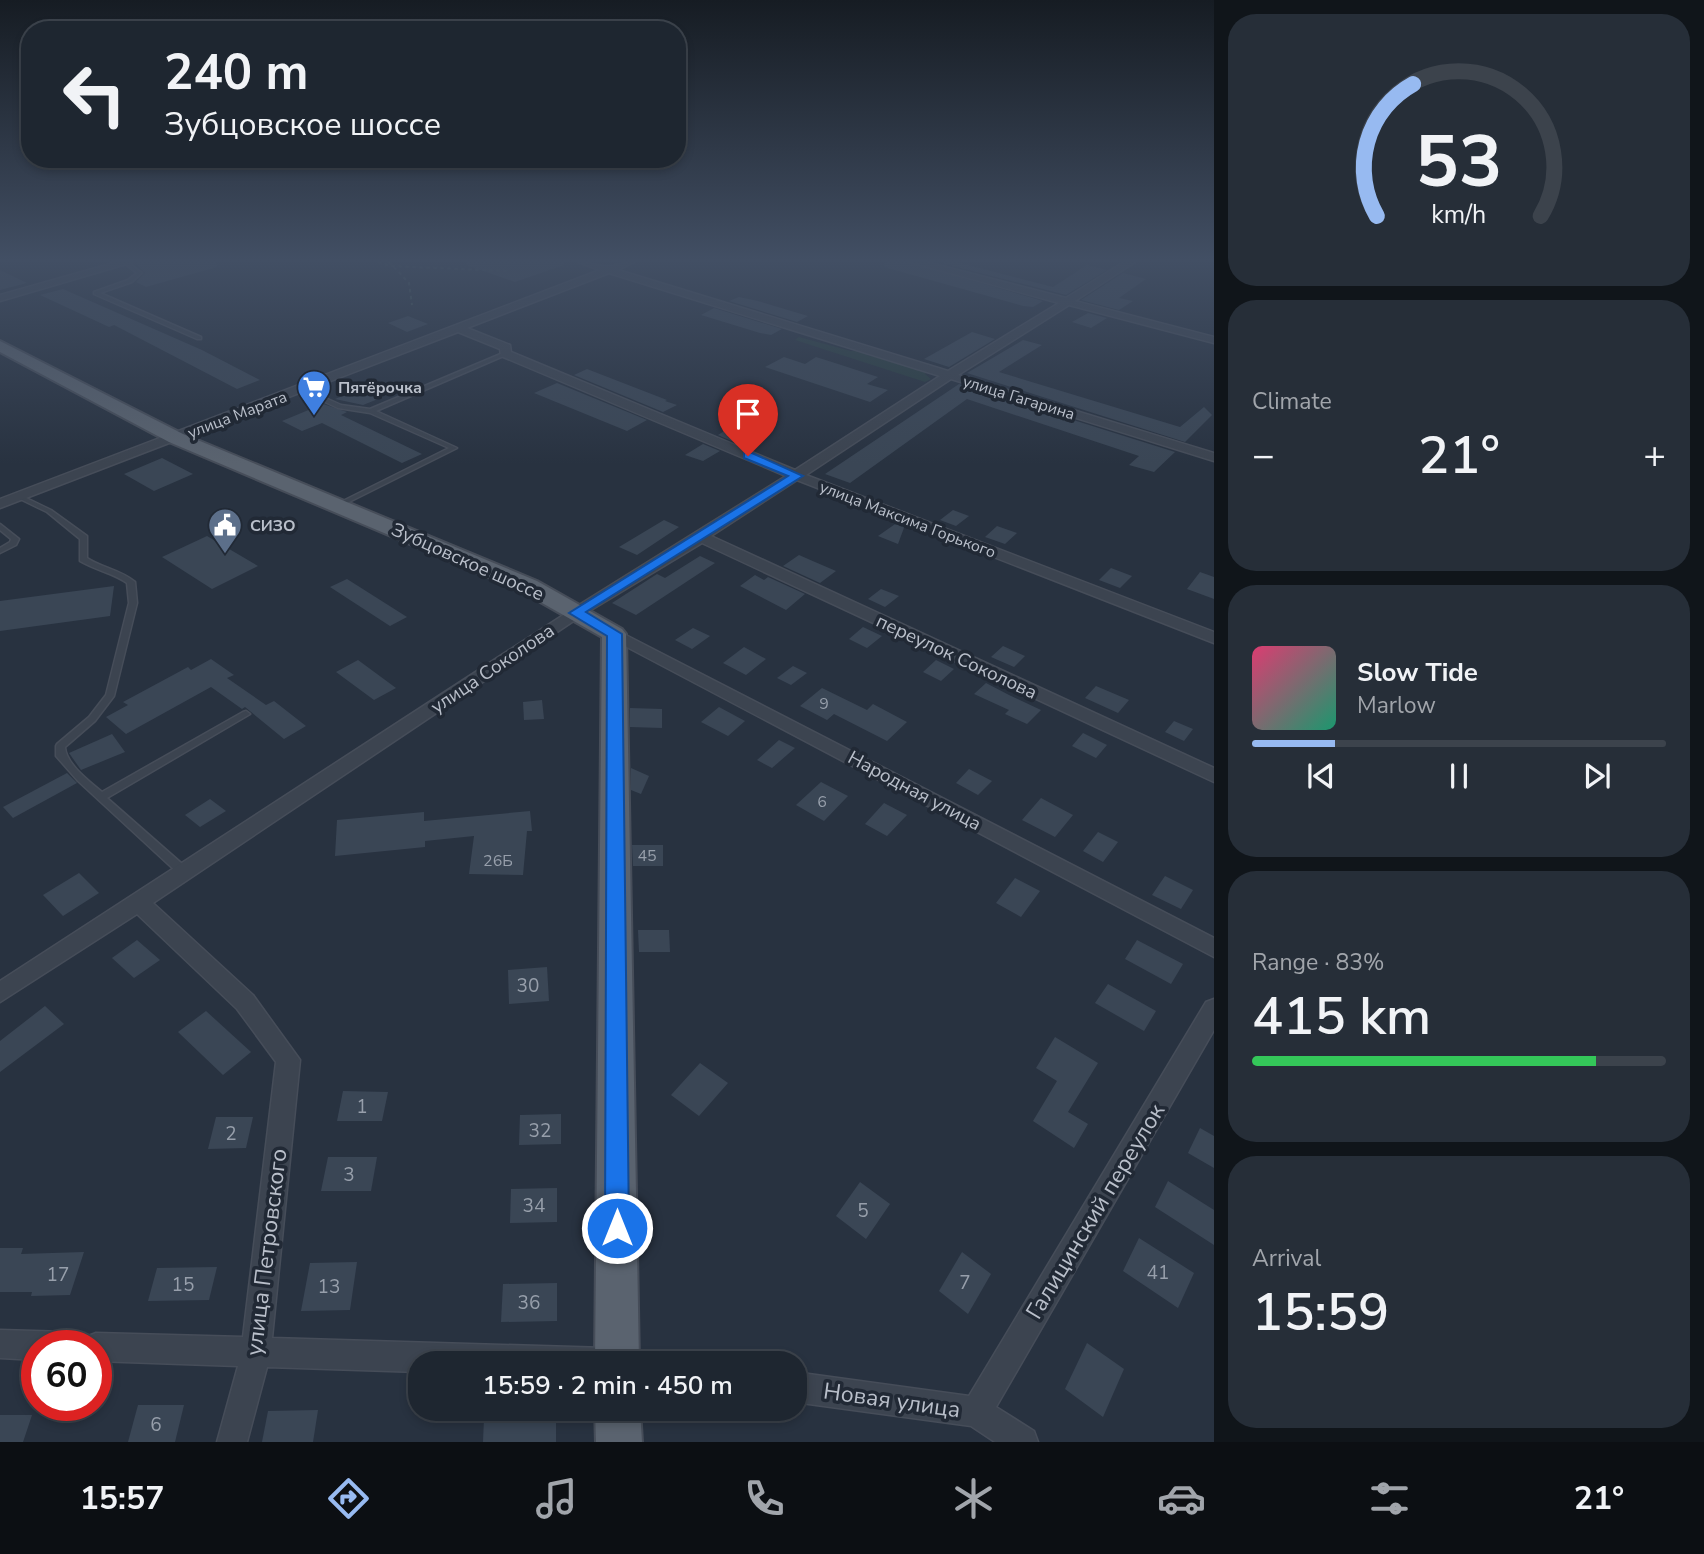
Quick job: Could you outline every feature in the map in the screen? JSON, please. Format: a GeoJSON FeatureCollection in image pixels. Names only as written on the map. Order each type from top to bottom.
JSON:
{"type":"FeatureCollection","features":[{"type":"Feature","properties":{"kind":"main road","name":"Зубцовское шоссе"},"geometry":{"type":"LineString","coordinates":[[0,346],[176,438],[530,586],[614,634]]}},
{"type":"Feature","properties":{"kind":"main road"},"geometry":{"type":"LineString","coordinates":[[614,634],[618,1351]]}},
{"type":"Feature","properties":{"kind":"main road"},"geometry":{"type":"LineString","coordinates":[[618,1421],[619,1442]]}},
{"type":"Feature","properties":{"kind":"street","name":"улица Марата"},"geometry":{"type":"LineString","coordinates":[[0,504],[454,329]]}},
{"type":"Feature","properties":{"kind":"street","name":"улица Максима Горького"},"geometry":{"type":"LineString","coordinates":[[460,329],[506,347],[505,354],[797,476],[1214,638]]}},
{"type":"Feature","properties":{"kind":"street","name":"улица Гагарина"},"geometry":{"type":"LineString","coordinates":[[800,329],[1214,457]]}},
{"type":"Feature","properties":{"kind":"street","name":"улица Соколова"},"geometry":{"type":"LineString","coordinates":[[0,993],[576,613],[701,537],[1025,329]]}},
{"type":"Feature","properties":{"kind":"street"},"geometry":{"type":"LineString","coordinates":[[1173,329],[1214,340]]}},
{"type":"Feature","properties":{"kind":"street","name":"переулок Соколова"},"geometry":{"type":"LineString","coordinates":[[701,537],[1214,776]]}},
{"type":"Feature","properties":{"kind":"street","name":"Народная улица"},"geometry":{"type":"LineString","coordinates":[[614,634],[1214,948]]}},
{"type":"Feature","properties":{"kind":"street","name":"улица Петровского"},"geometry":{"type":"LineString","coordinates":[[139,903],[245,1002],[288,1059],[256,1352],[232,1442]]}},
{"type":"Feature","properties":{"kind":"street","name":"Галицинский переулок"},"geometry":{"type":"LineString","coordinates":[[976,1412],[1214,1009]]}},
{"type":"Feature","properties":{"kind":"street"},"geometry":{"type":"LineString","coordinates":[[0,1343],[21,1344]]}},
{"type":"Feature","properties":{"kind":"street"},"geometry":{"type":"LineString","coordinates":[[112,1348],[408,1357]]}},
{"type":"Feature","properties":{"kind":"street","name":"Новая улица"},"geometry":{"type":"LineString","coordinates":[[807,1389],[976,1412],[1023,1442]]}},
{"type":"Feature","properties":{"kind":"lane"},"geometry":{"type":"LineString","coordinates":[[179,329],[199,338]]}},
{"type":"Feature","properties":{"kind":"lane"},"geometry":{"type":"LineString","coordinates":[[372,411],[505,354]]}},
{"type":"Feature","properties":{"kind":"lane"},"geometry":{"type":"LineString","coordinates":[[301,389],[340,407],[372,411],[454,448],[339,505]]}},
{"type":"Feature","properties":{"kind":"lane"},"geometry":{"type":"LineString","coordinates":[[20,497],[49,511],[84,538],[83,559],[101,570],[126,577],[133,587],[134,603],[110,696],[92,719],[60,746],[61,756],[101,797],[185,873]]}},
{"type":"Feature","properties":{"kind":"lane"},"geometry":{"type":"LineString","coordinates":[[0,526],[15,539],[0,551]]}},
{"type":"Feature","properties":{"kind":"lane"},"geometry":{"type":"LineString","coordinates":[[101,797],[246,714]]}},
{"type":"Feature","properties":{"kind":"green space"},"geometry":{"type":"Polygon","coordinates":[[[799,337],[851,351],[863,351],[869,356],[883,357],[928,371],[925,374],[931,379],[925,382],[795,340],[799,337]]]}},
{"type":"Feature","properties":{"kind":"building"},"geometry":{"type":"Polygon","coordinates":[[[122,329],[155,329],[260,380],[237,389],[122,329]]]}},
{"type":"Feature","properties":{"kind":"building"},"geometry":{"type":"Polygon","coordinates":[[[748,329],[781,329],[771,335],[748,329]]]}},
{"type":"Feature","properties":{"kind":"building"},"geometry":{"type":"Polygon","coordinates":[[[972,332],[995,339],[949,367],[924,359],[972,332]]]}},
{"type":"Feature","properties":{"kind":"building"},"geometry":{"type":"Polygon","coordinates":[[[1023,340],[1042,345],[999,372],[1180,427],[1204,407],[1212,415],[1185,442],[967,373],[1023,340]]]}},
{"type":"Feature","properties":{"kind":"building"},"geometry":{"type":"Polygon","coordinates":[[[784,357],[805,364],[816,357],[835,363],[878,377],[867,384],[888,390],[870,402],[765,367],[784,357]]]}},
{"type":"Feature","properties":{"kind":"building"},"geometry":{"type":"Polygon","coordinates":[[[587,369],[677,405],[663,412],[574,375],[587,369]]]}},
{"type":"Feature","properties":{"kind":"building"},"geometry":{"type":"Polygon","coordinates":[[[557,383],[647,420],[627,431],[534,393],[557,383]]]}},
{"type":"Feature","properties":{"kind":"building"},"geometry":{"type":"Polygon","coordinates":[[[959,384],[1175,452],[1154,472],[1129,465],[1139,456],[967,399],[850,483],[825,474],[959,384]]]}},
{"type":"Feature","properties":{"kind":"building"},"geometry":{"type":"Polygon","coordinates":[[[363,388],[383,397],[363,405],[335,399],[363,388]]]}},
{"type":"Feature","properties":{"kind":"building"},"geometry":{"type":"Polygon","coordinates":[[[323,404],[347,412],[341,415],[422,454],[402,463],[322,423],[302,431],[282,421],[323,404]]]}},
{"type":"Feature","properties":{"kind":"building"},"geometry":{"type":"Polygon","coordinates":[[[734,425],[751,431],[734,442],[718,435],[734,425]]]}},
{"type":"Feature","properties":{"kind":"building"},"geometry":{"type":"Polygon","coordinates":[[[703,444],[720,451],[703,461],[685,455],[703,444]]]}},
{"type":"Feature","properties":{"kind":"building"},"geometry":{"type":"Polygon","coordinates":[[[162,458],[193,474],[154,491],[124,474],[162,458]]]}},
{"type":"Feature","properties":{"kind":"building"},"geometry":{"type":"Polygon","coordinates":[[[953,510],[969,516],[956,526],[940,520],[953,510]]]}},
{"type":"Feature","properties":{"kind":"building"},"geometry":{"type":"Polygon","coordinates":[[[664,520],[679,527],[637,555],[619,547],[664,520]]]}},
{"type":"Feature","properties":{"kind":"building"},"geometry":{"type":"Polygon","coordinates":[[[898,522],[905,525],[898,544],[878,536],[898,522]]]}},
{"type":"Feature","properties":{"kind":"building"},"geometry":{"type":"Polygon","coordinates":[[[997,526],[1017,533],[1005,544],[985,537],[997,526]]]}},
{"type":"Feature","properties":{"kind":"building"},"geometry":{"type":"Polygon","coordinates":[[[207,536],[258,566],[212,589],[162,557],[207,536]]]}},
{"type":"Feature","properties":{"kind":"building"},"geometry":{"type":"Polygon","coordinates":[[[799,555],[836,571],[820,583],[783,566],[799,555]]]}},
{"type":"Feature","properties":{"kind":"building"},"geometry":{"type":"Polygon","coordinates":[[[700,556],[715,563],[636,615],[612,603],[657,574],[665,578],[700,556]]]}},
{"type":"Feature","properties":{"kind":"building"},"geometry":{"type":"Polygon","coordinates":[[[1111,568],[1132,576],[1120,588],[1099,580],[1111,568]]]}},
{"type":"Feature","properties":{"kind":"building"},"geometry":{"type":"Polygon","coordinates":[[[1200,572],[1214,577],[1214,599],[1187,589],[1200,572]]]}},
{"type":"Feature","properties":{"kind":"building"},"geometry":{"type":"Polygon","coordinates":[[[755,575],[764,580],[768,577],[805,594],[786,610],[740,586],[755,575]]]}},
{"type":"Feature","properties":{"kind":"building"},"geometry":{"type":"Polygon","coordinates":[[[347,579],[407,617],[390,626],[330,587],[347,579]]]}},
{"type":"Feature","properties":{"kind":"building"},"geometry":{"type":"Polygon","coordinates":[[[114,586],[110,616],[0,631],[0,601],[114,586]]]}},
{"type":"Feature","properties":{"kind":"building"},"geometry":{"type":"Polygon","coordinates":[[[881,589],[899,596],[885,607],[868,599],[881,589]]]}},
{"type":"Feature","properties":{"kind":"building"},"geometry":{"type":"Polygon","coordinates":[[[863,627],[882,636],[867,648],[849,639],[863,627]]]}},
{"type":"Feature","properties":{"kind":"building"},"geometry":{"type":"Polygon","coordinates":[[[693,628],[710,636],[692,649],[675,640],[693,628]]]}},
{"type":"Feature","properties":{"kind":"building"},"geometry":{"type":"Polygon","coordinates":[[[1003,646],[1025,656],[1014,667],[991,657],[1003,646]]]}},
{"type":"Feature","properties":{"kind":"building"},"geometry":{"type":"Polygon","coordinates":[[[744,647],[766,659],[746,675],[723,663],[744,647]]]}},
{"type":"Feature","properties":{"kind":"building"},"geometry":{"type":"Polygon","coordinates":[[[211,659],[234,675],[227,678],[266,705],[274,701],[306,726],[284,739],[245,707],[242,709],[211,687],[126,734],[106,717],[128,705],[123,702],[188,667],[191,670],[211,659]]]}},
{"type":"Feature","properties":{"kind":"building"},"geometry":{"type":"Polygon","coordinates":[[[358,660],[396,688],[374,700],[336,672],[358,660]]]}},
{"type":"Feature","properties":{"kind":"building"},"geometry":{"type":"Polygon","coordinates":[[[936,660],[954,669],[941,681],[923,672],[936,660]]]}},
{"type":"Feature","properties":{"kind":"building"},"geometry":{"type":"Polygon","coordinates":[[[793,666],[807,673],[791,685],[777,678],[793,666]]]}},
{"type":"Feature","properties":{"kind":"building"},"geometry":{"type":"Polygon","coordinates":[[[986,683],[1041,710],[1027,724],[1005,714],[1009,710],[974,694],[986,683]]]}},
{"type":"Feature","properties":{"kind":"building"},"geometry":{"type":"Polygon","coordinates":[[[1096,686],[1129,700],[1118,713],[1085,698],[1096,686]]]}},
{"type":"Feature","properties":{"kind":"building"},"geometry":{"type":"Polygon","coordinates":[[[822,688],[867,710],[873,704],[907,722],[887,741],[834,714],[827,720],[800,706],[822,688]]]}},
{"type":"Feature","properties":{"kind":"building"},"geometry":{"type":"Polygon","coordinates":[[[542,700],[544,719],[524,720],[523,702],[542,700]]]}},
{"type":"Feature","properties":{"kind":"building"},"geometry":{"type":"Polygon","coordinates":[[[719,707],[745,721],[728,736],[701,722],[719,707]]]}},
{"type":"Feature","properties":{"kind":"building"},"geometry":{"type":"Polygon","coordinates":[[[630,708],[662,709],[662,728],[630,727],[630,708]]]}},
{"type":"Feature","properties":{"kind":"building"},"geometry":{"type":"Polygon","coordinates":[[[1174,721],[1193,729],[1184,741],[1165,732],[1174,721]]]}},
{"type":"Feature","properties":{"kind":"building"},"geometry":{"type":"Polygon","coordinates":[[[1083,733],[1107,745],[1096,758],[1072,746],[1083,733]]]}},
{"type":"Feature","properties":{"kind":"building"},"geometry":{"type":"Polygon","coordinates":[[[112,734],[125,752],[81,770],[69,753],[112,734]]]}},
{"type":"Feature","properties":{"kind":"building"},"geometry":{"type":"Polygon","coordinates":[[[779,740],[795,748],[772,768],[757,760],[779,740]]]}},
{"type":"Feature","properties":{"kind":"building"},"geometry":{"type":"Polygon","coordinates":[[[631,768],[649,776],[641,794],[631,790],[631,768]]]}},
{"type":"Feature","properties":{"kind":"building"},"geometry":{"type":"Polygon","coordinates":[[[969,769],[992,781],[978,795],[956,783],[969,769]]]}},
{"type":"Feature","properties":{"kind":"building"},"geometry":{"type":"Polygon","coordinates":[[[67,773],[77,783],[13,818],[3,807],[67,773]]]}},
{"type":"Feature","properties":{"kind":"building"},"geometry":{"type":"Polygon","coordinates":[[[821,782],[848,796],[824,821],[796,805],[821,782]]]}},
{"type":"Feature","properties":{"kind":"building"},"geometry":{"type":"Polygon","coordinates":[[[1041,798],[1073,815],[1055,837],[1022,820],[1041,798]]]}},
{"type":"Feature","properties":{"kind":"building"},"geometry":{"type":"Polygon","coordinates":[[[210,799],[226,811],[200,827],[185,815],[210,799]]]}},
{"type":"Feature","properties":{"kind":"building"},"geometry":{"type":"Polygon","coordinates":[[[884,803],[907,815],[887,836],[865,824],[884,803]]]}},
{"type":"Feature","properties":{"kind":"building"},"geometry":{"type":"Polygon","coordinates":[[[530,811],[532,831],[527,831],[523,875],[469,874],[474,836],[425,841],[425,847],[335,856],[337,820],[424,812],[424,821],[530,811]]]}},
{"type":"Feature","properties":{"kind":"building"},"geometry":{"type":"Polygon","coordinates":[[[1098,832],[1118,842],[1103,862],[1083,851],[1098,832]]]}},
{"type":"Feature","properties":{"kind":"building"},"geometry":{"type":"Polygon","coordinates":[[[632,845],[663,845],[663,866],[633,866],[632,845]]]}},
{"type":"Feature","properties":{"kind":"building"},"geometry":{"type":"Polygon","coordinates":[[[79,873],[99,893],[63,916],[43,895],[79,873]]]}},
{"type":"Feature","properties":{"kind":"building"},"geometry":{"type":"Polygon","coordinates":[[[1165,876],[1193,890],[1181,909],[1152,895],[1165,876]]]}},
{"type":"Feature","properties":{"kind":"building"},"geometry":{"type":"Polygon","coordinates":[[[1015,878],[1040,891],[1021,917],[996,903],[1015,878]]]}},
{"type":"Feature","properties":{"kind":"building"},"geometry":{"type":"Polygon","coordinates":[[[638,930],[669,930],[670,952],[639,952],[638,930]]]}},
{"type":"Feature","properties":{"kind":"building"},"geometry":{"type":"Polygon","coordinates":[[[137,940],[160,960],[134,978],[112,958],[137,940]]]}},
{"type":"Feature","properties":{"kind":"building"},"geometry":{"type":"Polygon","coordinates":[[[1137,940],[1183,964],[1171,984],[1125,959],[1137,940]]]}},
{"type":"Feature","properties":{"kind":"building"},"geometry":{"type":"Polygon","coordinates":[[[547,967],[549,1001],[509,1004],[508,970],[547,967]]]}},
{"type":"Feature","properties":{"kind":"building"},"geometry":{"type":"Polygon","coordinates":[[[1108,984],[1156,1011],[1144,1031],[1095,1003],[1108,984]]]}},
{"type":"Feature","properties":{"kind":"building"},"geometry":{"type":"Polygon","coordinates":[[[45,1006],[64,1024],[0,1072],[0,1041],[45,1006]]]}},
{"type":"Feature","properties":{"kind":"building"},"geometry":{"type":"Polygon","coordinates":[[[206,1011],[251,1052],[223,1075],[178,1032],[206,1011]]]}},
{"type":"Feature","properties":{"kind":"building"},"geometry":{"type":"Polygon","coordinates":[[[1055,1037],[1098,1063],[1068,1112],[1088,1124],[1074,1148],[1033,1121],[1057,1081],[1036,1068],[1055,1037]]]}},
{"type":"Feature","properties":{"kind":"building"},"geometry":{"type":"Polygon","coordinates":[[[700,1063],[728,1083],[699,1116],[671,1095],[700,1063]]]}},
{"type":"Feature","properties":{"kind":"building"},"geometry":{"type":"Polygon","coordinates":[[[343,1091],[388,1092],[382,1121],[337,1121],[343,1091]]]}},
{"type":"Feature","properties":{"kind":"building"},"geometry":{"type":"Polygon","coordinates":[[[561,1114],[561,1144],[519,1145],[520,1115],[561,1114]]]}},
{"type":"Feature","properties":{"kind":"building"},"geometry":{"type":"Polygon","coordinates":[[[216,1117],[253,1117],[246,1148],[208,1149],[216,1117]]]}},
{"type":"Feature","properties":{"kind":"building"},"geometry":{"type":"Polygon","coordinates":[[[1200,1128],[1214,1136],[1214,1168],[1188,1153],[1200,1128]]]}},
{"type":"Feature","properties":{"kind":"building"},"geometry":{"type":"Polygon","coordinates":[[[328,1157],[377,1157],[371,1191],[321,1191],[328,1157]]]}},
{"type":"Feature","properties":{"kind":"building"},"geometry":{"type":"Polygon","coordinates":[[[1168,1181],[1214,1210],[1214,1245],[1155,1207],[1168,1181]]]}},
{"type":"Feature","properties":{"kind":"building"},"geometry":{"type":"Polygon","coordinates":[[[860,1182],[890,1204],[866,1239],[836,1216],[860,1182]]]}},
{"type":"Feature","properties":{"kind":"building"},"geometry":{"type":"Polygon","coordinates":[[[557,1188],[557,1222],[510,1223],[511,1189],[557,1188]]]}},
{"type":"Feature","properties":{"kind":"building"},"geometry":{"type":"Polygon","coordinates":[[[1139,1238],[1194,1273],[1178,1308],[1123,1271],[1139,1238]]]}},
{"type":"Feature","properties":{"kind":"building"},"geometry":{"type":"Polygon","coordinates":[[[0,1248],[23,1248],[21,1254],[84,1252],[70,1295],[31,1296],[32,1292],[0,1292],[0,1248]]]}},
{"type":"Feature","properties":{"kind":"building"},"geometry":{"type":"Polygon","coordinates":[[[962,1252],[991,1274],[968,1314],[939,1291],[962,1252]]]}},
{"type":"Feature","properties":{"kind":"building"},"geometry":{"type":"Polygon","coordinates":[[[357,1262],[350,1310],[301,1311],[310,1263],[357,1262]]]}},
{"type":"Feature","properties":{"kind":"building"},"geometry":{"type":"Polygon","coordinates":[[[217,1267],[209,1300],[148,1301],[157,1268],[217,1267]]]}},
{"type":"Feature","properties":{"kind":"building"},"geometry":{"type":"Polygon","coordinates":[[[557,1283],[557,1321],[501,1322],[503,1284],[557,1283]]]}},
{"type":"Feature","properties":{"kind":"building"},"geometry":{"type":"Polygon","coordinates":[[[1087,1343],[1124,1369],[1103,1417],[1065,1389],[1087,1343]]]}},
{"type":"Feature","properties":{"kind":"building"},"geometry":{"type":"Polygon","coordinates":[[[138,1405],[184,1405],[175,1442],[128,1442],[138,1405]]]}},
{"type":"Feature","properties":{"kind":"building"},"geometry":{"type":"Polygon","coordinates":[[[318,1410],[313,1442],[262,1442],[268,1411],[318,1410]]]}},
{"type":"Feature","properties":{"kind":"building"},"geometry":{"type":"Polygon","coordinates":[[[0,1415],[21,1415],[21,1421],[30,1421],[23,1442],[0,1442],[0,1415]]]}},
{"type":"Feature","properties":{"kind":"building"},"geometry":{"type":"Polygon","coordinates":[[[484,1421],[556,1421],[556,1442],[483,1442],[484,1421]]]}},
{"type":"Feature","properties":{"kind":"place","name":"Пятёрочка"},"geometry":{"type":"Point","coordinates":[314,417]}},
{"type":"Feature","properties":{"kind":"place","name":"СИЗО"},"geometry":{"type":"Point","coordinates":[225,555]}},
{"type":"Feature","properties":{"kind":"route"},"geometry":{"type":"LineString","coordinates":[[617,1228],[614,634],[576,613],[797,476],[748,456]]}}]}
